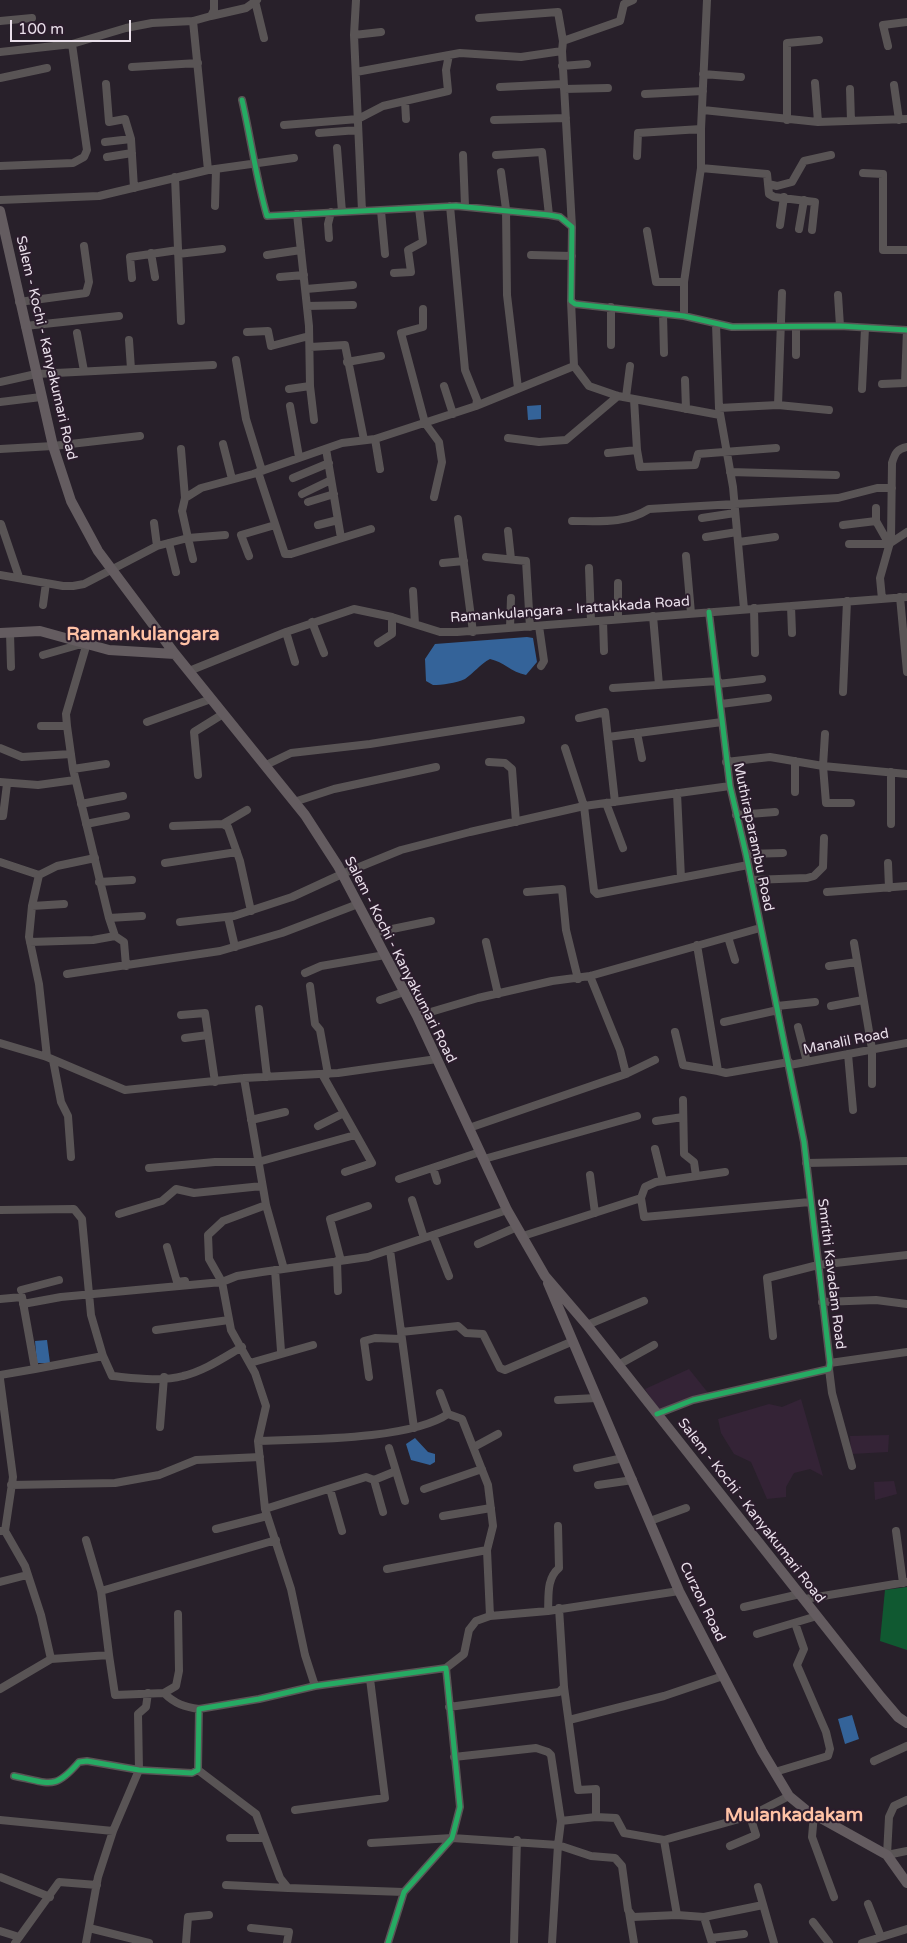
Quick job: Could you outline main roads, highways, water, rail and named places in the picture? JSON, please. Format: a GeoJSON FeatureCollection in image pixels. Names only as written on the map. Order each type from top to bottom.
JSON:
{"type":"FeatureCollection","features":[{"type":"Feature","properties":{"kind":"main road","name":"Salem - Kochi - Kanyakumari Road"},"geometry":{"type":"LineString","coordinates":[[0,211],[53,446],[71,501],[98,551],[175,654],[294,802],[342,874],[417,1016],[507,1210],[545,1276],[587,1325],[898,1718],[907,1723]]}},
{"type":"Feature","properties":{"kind":"main road"},"geometry":{"type":"LineString","coordinates":[[5,633],[40,631],[109,650],[175,654]]}},
{"type":"Feature","properties":{"kind":"main road","name":"Curzon Road"},"geometry":{"type":"LineString","coordinates":[[545,1276],[571,1342],[634,1480],[679,1591],[789,1796],[814,1814],[887,1855],[907,1884]]}},
{"type":"Feature","properties":{"kind":"water"},"geometry":{"type":"Polygon","coordinates":[[[541,405],[541,419],[528,420],[527,406],[541,405]]]}},
{"type":"Feature","properties":{"kind":"water"},"geometry":{"type":"Polygon","coordinates":[[[533,638],[537,662],[526,675],[490,659],[465,679],[449,684],[433,685],[426,681],[425,659],[435,644],[533,638]]]}},
{"type":"Feature","properties":{"kind":"water"},"geometry":{"type":"Polygon","coordinates":[[[47,1340],[50,1363],[37,1363],[35,1341],[47,1340]]]}},
{"type":"Feature","properties":{"kind":"water"},"geometry":{"type":"Polygon","coordinates":[[[415,1438],[428,1452],[435,1454],[435,1462],[430,1465],[411,1460],[406,1444],[415,1438]]]}},
{"type":"Feature","properties":{"kind":"water"},"geometry":{"type":"Polygon","coordinates":[[[852,1715],[859,1739],[845,1744],[838,1719],[852,1715]]]}},
{"type":"Feature","properties":{"kind":"district","name":"Ramankulangara"},"geometry":{"type":"Point","coordinates":[143,635]}},
{"type":"Feature","properties":{"kind":"district","name":"Mulankadakam"},"geometry":{"type":"Point","coordinates":[794,1816]}}]}
